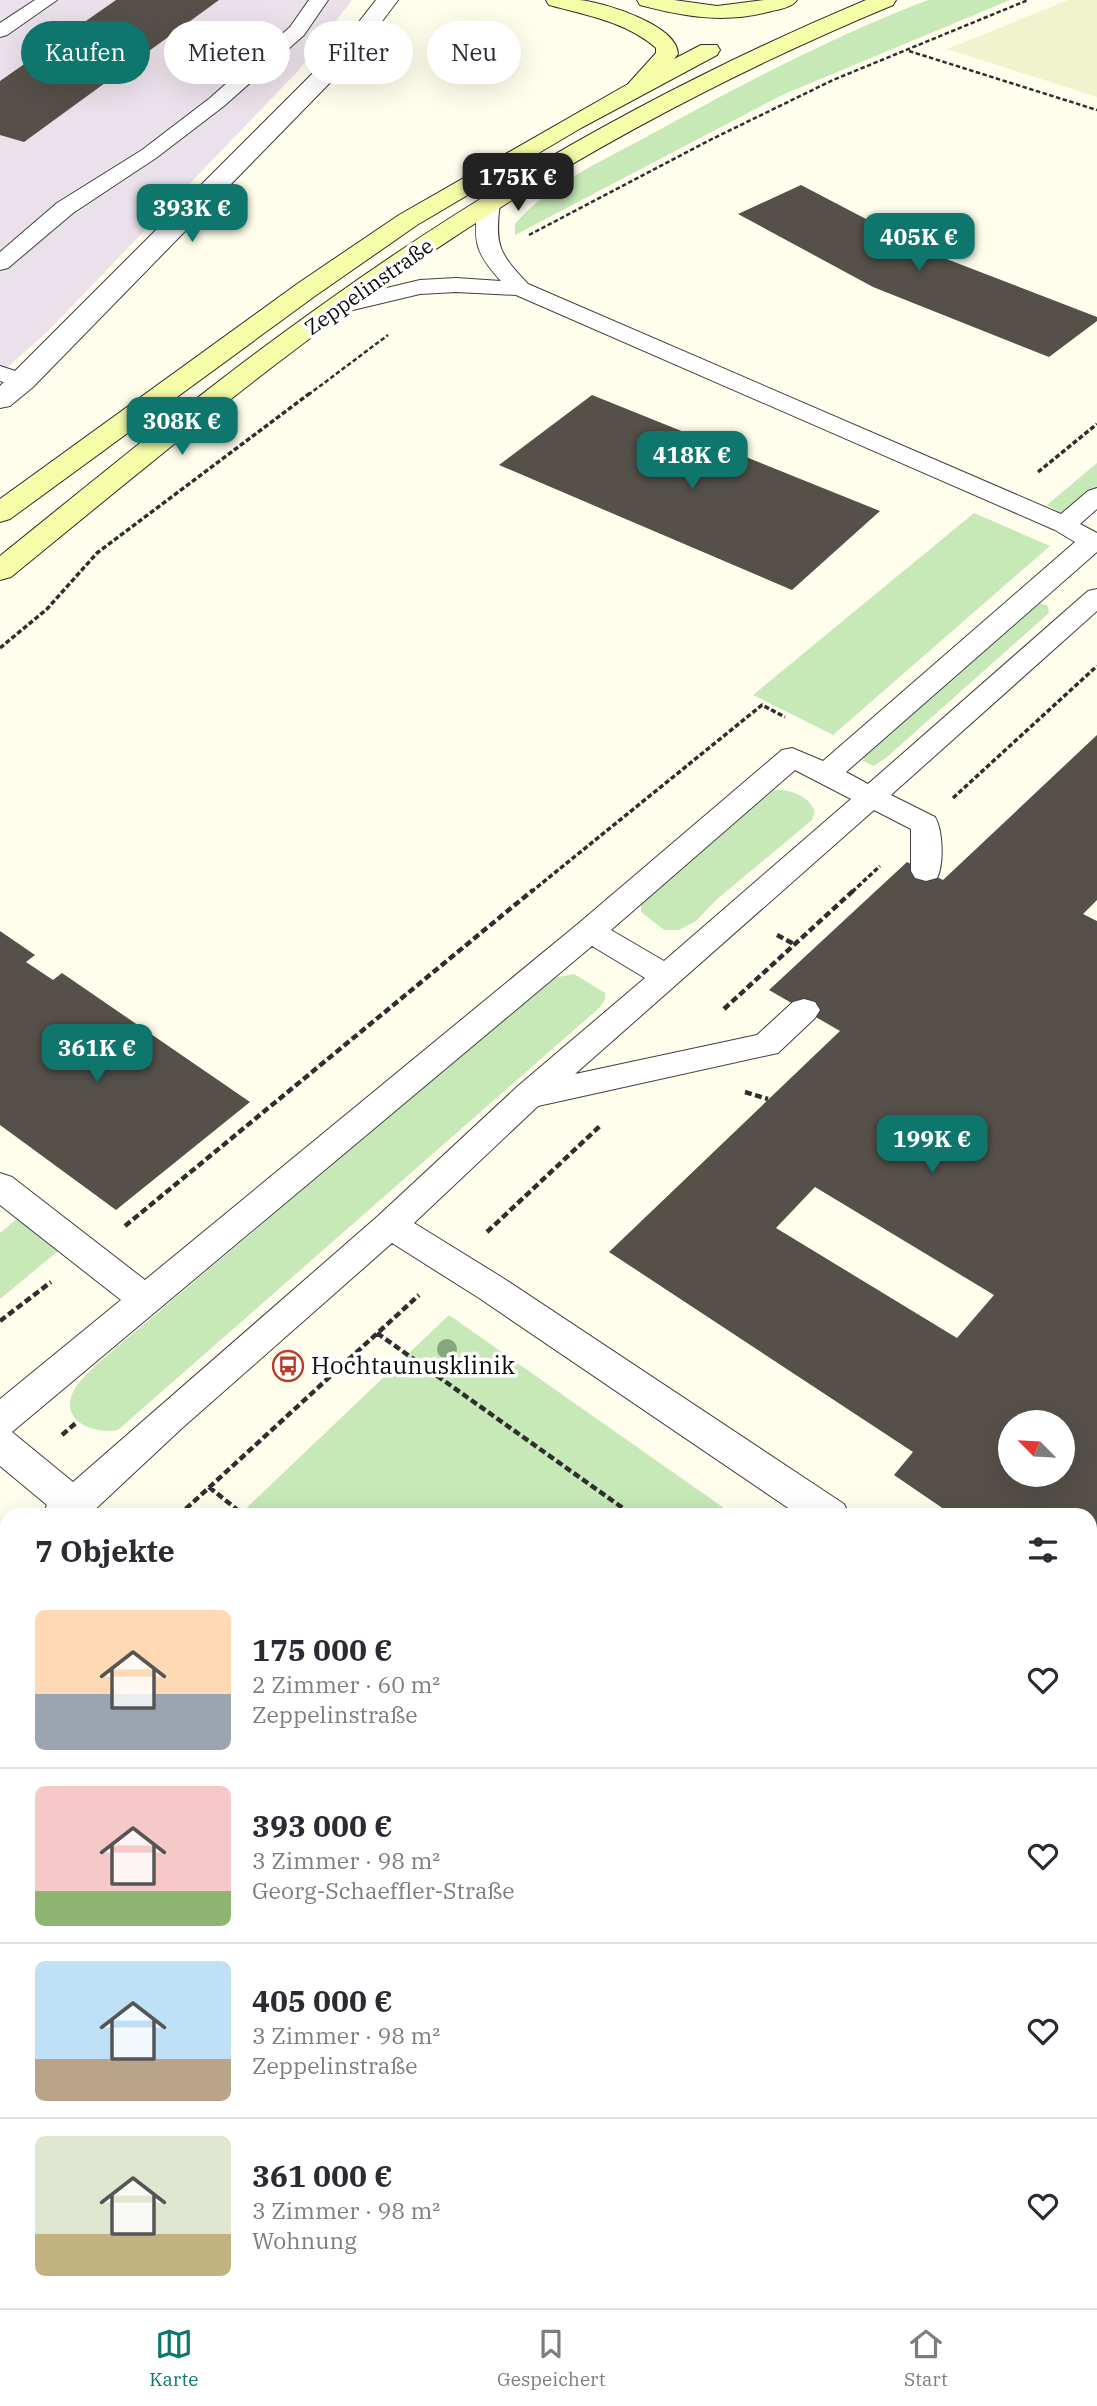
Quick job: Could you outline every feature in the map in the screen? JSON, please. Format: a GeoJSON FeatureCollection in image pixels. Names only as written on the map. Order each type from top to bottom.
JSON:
{"type":"FeatureCollection","features":[{"type":"Feature","properties":{"kind":"main road"},"geometry":{"type":"LineString","coordinates":[[557,0],[639,26],[658,36],[667,46],[667,54],[661,63],[633,89]]}},
{"type":"Feature","properties":{"kind":"main road"},"geometry":{"type":"LineString","coordinates":[[648,0],[723,15],[743,13],[786,0]]}},
{"type":"Feature","properties":{"kind":"main road","name":"Zeppelinstraße"},"geometry":{"type":"LineString","coordinates":[[0,571],[230,386],[336,307],[489,204],[696,87],[755,57],[885,0]]}},
{"type":"Feature","properties":{"kind":"main road","name":"Zeppelinstraße"},"geometry":{"type":"LineString","coordinates":[[0,513],[408,219],[633,89],[810,6]]}},
{"type":"Feature","properties":{"kind":"street"},"geometry":{"type":"LineString","coordinates":[[0,400],[11,377],[330,70],[387,0]]}},
{"type":"Feature","properties":{"kind":"lane"},"geometry":{"type":"LineString","coordinates":[[0,31],[48,0]]}},
{"type":"Feature","properties":{"kind":"lane"},"geometry":{"type":"LineString","coordinates":[[0,263],[65,208],[149,154],[217,102],[297,32],[319,0]]}},
{"type":"Feature","properties":{"kind":"lane"},"geometry":{"type":"LineString","coordinates":[[489,204],[485,247],[520,289]]}},
{"type":"Feature","properties":{"kind":"lane"},"geometry":{"type":"LineString","coordinates":[[336,307],[420,288],[456,285],[520,289],[1064,525],[1094,542],[826,774]]}},
{"type":"Feature","properties":{"kind":"lane"},"geometry":{"type":"LineString","coordinates":[[1064,525],[1097,496]]}},
{"type":"Feature","properties":{"kind":"lane"},"geometry":{"type":"LineString","coordinates":[[70,1508],[168,1418],[390,1224],[529,1095],[667,977],[1097,597]]}},
{"type":"Feature","properties":{"kind":"lane"},"geometry":{"type":"LineString","coordinates":[[0,1421],[590,931],[792,757],[925,824],[926,871]]}},
{"type":"Feature","properties":{"kind":"lane"},"geometry":{"type":"LineString","coordinates":[[590,931],[667,977]]}},
{"type":"Feature","properties":{"kind":"lane"},"geometry":{"type":"LineString","coordinates":[[529,1095],[767,1045],[804,1010]]}},
{"type":"Feature","properties":{"kind":"lane"},"geometry":{"type":"LineString","coordinates":[[0,1186],[145,1300]]}},
{"type":"Feature","properties":{"kind":"lane"},"geometry":{"type":"LineString","coordinates":[[390,1224],[491,1288],[819,1508]]}},
{"type":"Feature","properties":{"kind":"lane"},"geometry":{"type":"LineString","coordinates":[[0,1444],[66,1508]]}},
{"type":"Feature","properties":{"kind":"path"},"geometry":{"type":"LineString","coordinates":[[526,237],[710,140],[820,86],[1028,0]]}},
{"type":"Feature","properties":{"kind":"path"},"geometry":{"type":"LineString","coordinates":[[908,50],[1097,110]]}},
{"type":"Feature","properties":{"kind":"path"},"geometry":{"type":"LineString","coordinates":[[0,648],[47,609],[97,553],[388,335]]}},
{"type":"Feature","properties":{"kind":"path"},"geometry":{"type":"LineString","coordinates":[[377,1333],[623,1508]]}},
{"type":"Feature","properties":{"kind":"path"},"geometry":{"type":"LineString","coordinates":[[209,1487],[235,1508]]}},
{"type":"Feature","properties":{"kind":"shaded area"},"geometry":{"type":"Polygon","coordinates":[[[0,0],[352,0],[336,21],[304,21],[304,63],[290,79],[290,21],[164,21],[164,84],[286,84],[49,330],[0,374],[0,0]]]}},
{"type":"Feature","properties":{"kind":"green space"},"geometry":{"type":"Polygon","coordinates":[[[928,0],[1010,0],[782,95],[515,235],[515,224],[529,210],[560,185],[595,164],[786,63],[928,0]]]}},
{"type":"Feature","properties":{"kind":"green space"},"geometry":{"type":"Polygon","coordinates":[[[1068,0],[1097,0],[1097,97],[947,49],[1068,0]]]}},
{"type":"Feature","properties":{"kind":"green space"},"geometry":{"type":"Polygon","coordinates":[[[1097,463],[1097,487],[1067,513],[1047,505],[1097,463]]]}},
{"type":"Feature","properties":{"kind":"green space"},"geometry":{"type":"Polygon","coordinates":[[[974,513],[1050,546],[833,735],[753,695],[974,513]]]}},
{"type":"Feature","properties":{"kind":"green space"},"geometry":{"type":"Polygon","coordinates":[[[1040,603],[1048,606],[1049,613],[887,757],[874,766],[863,761],[864,756],[1040,603]]]}},
{"type":"Feature","properties":{"kind":"green space"},"geometry":{"type":"Polygon","coordinates":[[[774,790],[792,792],[803,797],[815,811],[812,820],[716,900],[696,921],[679,930],[664,930],[641,912],[645,897],[774,790]]]}},
{"type":"Feature","properties":{"kind":"green space"},"geometry":{"type":"Polygon","coordinates":[[[574,974],[605,993],[605,1000],[599,1008],[118,1430],[91,1428],[76,1420],[70,1404],[72,1394],[97,1364],[553,978],[574,974]]]}},
{"type":"Feature","properties":{"kind":"green space"},"geometry":{"type":"Polygon","coordinates":[[[19,1217],[64,1246],[0,1299],[0,1233],[19,1217]]]}},
{"type":"Feature","properties":{"kind":"green space"},"geometry":{"type":"Polygon","coordinates":[[[449,1315],[724,1508],[246,1508],[449,1315]]]}},
{"type":"Feature","properties":{"kind":"building"},"geometry":{"type":"Polygon","coordinates":[[[116,0],[219,0],[190,21],[164,21],[164,40],[150,50],[150,21],[86,21],[116,0]]]}},
{"type":"Feature","properties":{"kind":"building"},"geometry":{"type":"Polygon","coordinates":[[[21,66],[21,84],[104,84],[24,142],[0,135],[0,81],[21,66]]]}},
{"type":"Feature","properties":{"kind":"building"},"geometry":{"type":"Polygon","coordinates":[[[801,185],[931,253],[1097,317],[1097,321],[1049,357],[873,287],[738,214],[801,185]]]}},
{"type":"Feature","properties":{"kind":"building"},"geometry":{"type":"Polygon","coordinates":[[[592,395],[880,511],[792,590],[499,465],[592,395]]]}},
{"type":"Feature","properties":{"kind":"building"},"geometry":{"type":"Polygon","coordinates":[[[1097,735],[1097,900],[1083,914],[1097,921],[1097,1508],[942,1508],[894,1475],[913,1452],[609,1252],[840,1031],[769,990],[907,862],[943,880],[1097,735]],[[815,1187],[776,1228],[957,1338],[994,1295],[815,1187]]]}},
{"type":"Feature","properties":{"kind":"building"},"geometry":{"type":"Polygon","coordinates":[[[0,931],[35,955],[26,962],[53,980],[62,973],[250,1102],[116,1210],[0,1125],[0,931]]]}},
{"type":"Feature","properties":{"kind":"place","name":"Hochtaunusklinik"},"geometry":{"type":"Point","coordinates":[288,1366]}}]}
